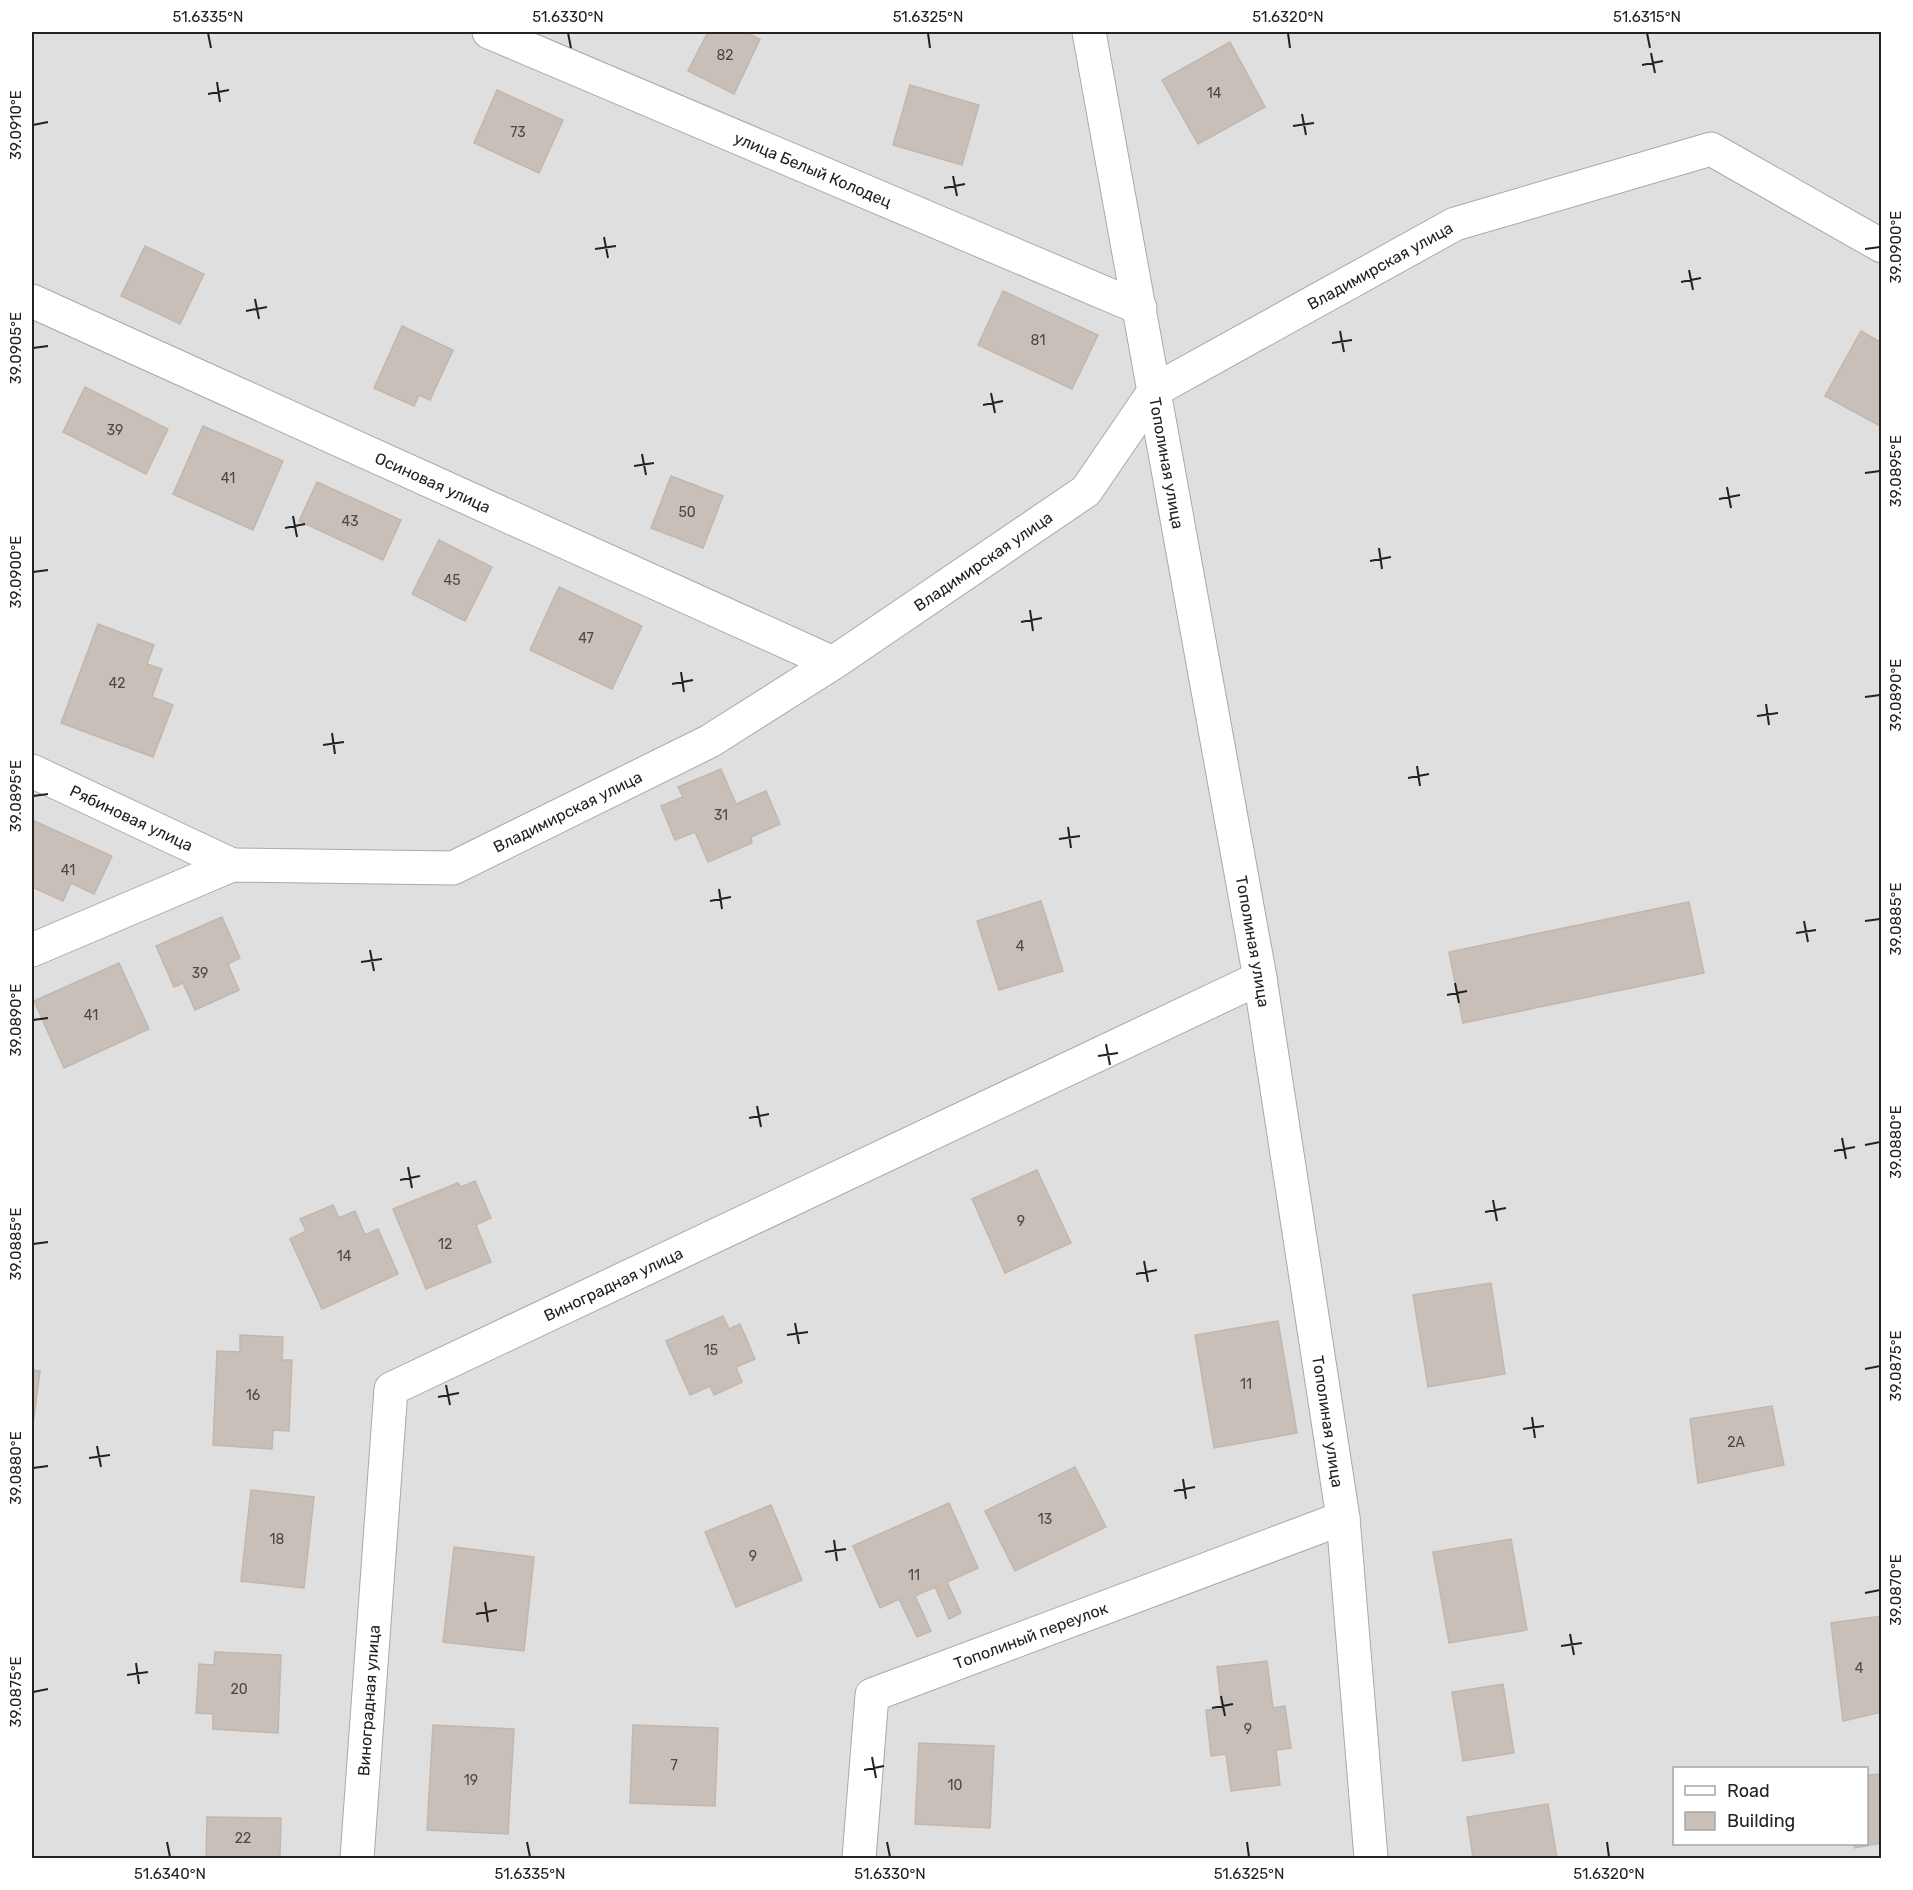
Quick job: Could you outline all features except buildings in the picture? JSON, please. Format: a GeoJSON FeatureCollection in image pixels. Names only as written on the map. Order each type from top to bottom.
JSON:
{"type":"FeatureCollection","features":[{"type":"Feature","properties":{"kind":"street","name":"улица Белый Колодец"},"geometry":{"type":"LineString","coordinates":[[489,32],[1140,308]]}},
{"type":"Feature","properties":{"kind":"street","name":"Тополиная улица"},"geometry":{"type":"LineString","coordinates":[[1089,32],[1260,978],[1343,1518],[1371,1858]]}},
{"type":"Feature","properties":{"kind":"street","name":"Владимирская улица"},"geometry":{"type":"LineString","coordinates":[[32,950],[232,865],[453,868],[710,741],[833,663],[1086,491],[1155,390],[1455,224],[1711,149],[1881,246]]}},
{"type":"Feature","properties":{"kind":"street","name":"Осиновая улица"},"geometry":{"type":"LineString","coordinates":[[32,301],[833,663]]}},
{"type":"Feature","properties":{"kind":"street","name":"Рябиновая улица"},"geometry":{"type":"LineString","coordinates":[[32,771],[232,865]]}},
{"type":"Feature","properties":{"kind":"street","name":"Виноградная улица"},"geometry":{"type":"LineString","coordinates":[[357,1858],[391,1389],[1260,978]]}},
{"type":"Feature","properties":{"kind":"street","name":"Тополиный переулок"},"geometry":{"type":"LineString","coordinates":[[859,1858],[872,1695],[1343,1518]]}},
{"type":"Feature","properties":{"kind":"shaded area"},"geometry":{"type":"Polygon","coordinates":[[[32,32],[1881,32],[1881,1858],[32,1858],[32,32]]]}}]}
